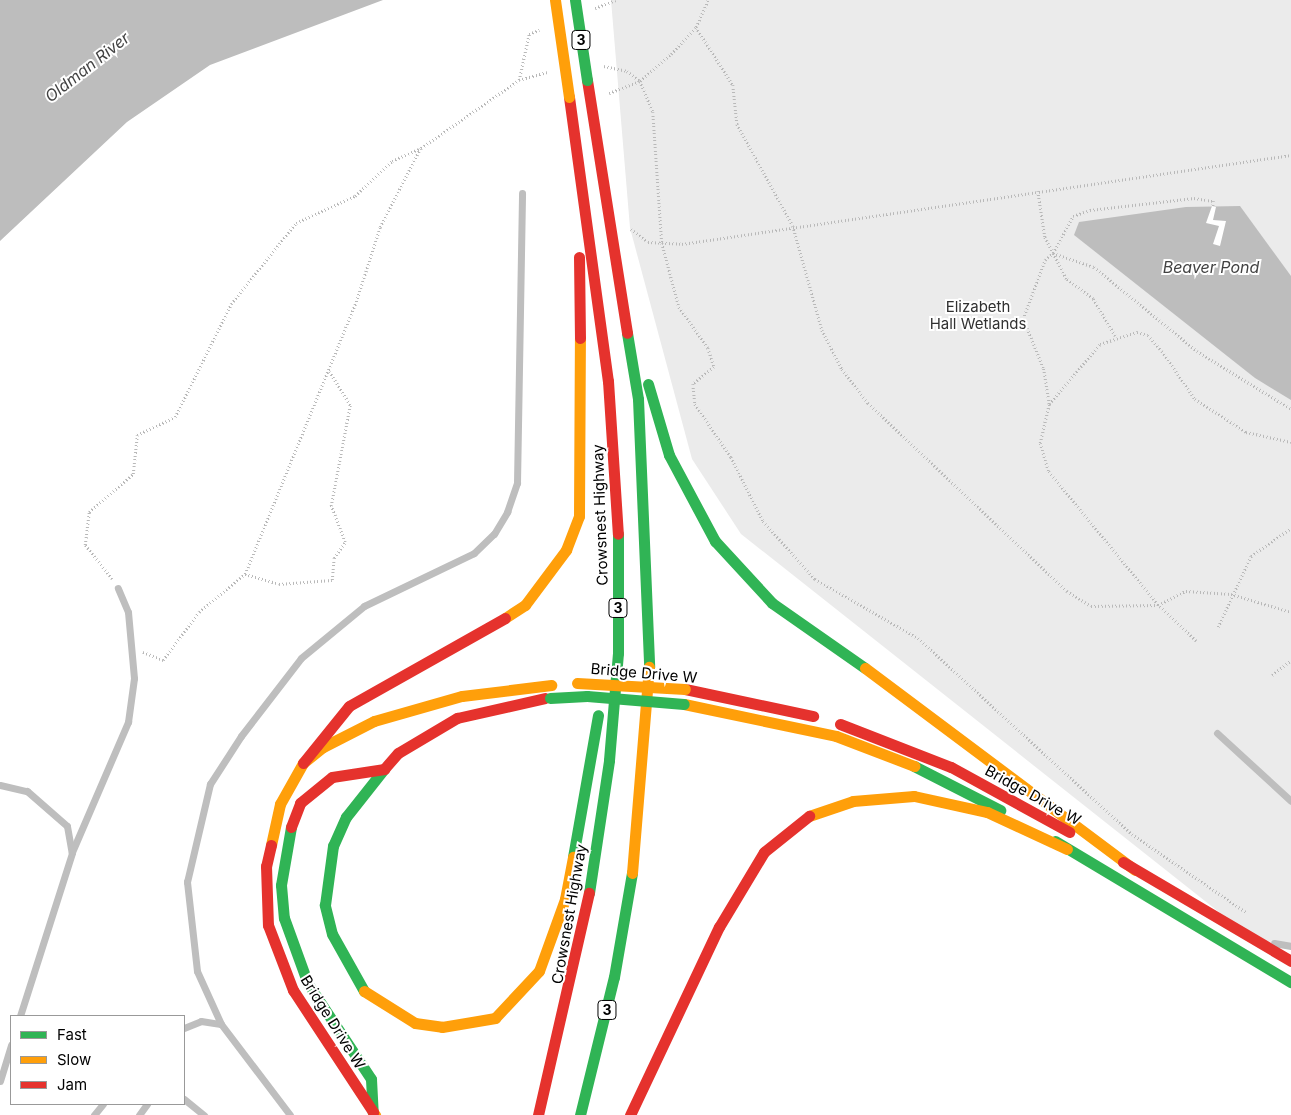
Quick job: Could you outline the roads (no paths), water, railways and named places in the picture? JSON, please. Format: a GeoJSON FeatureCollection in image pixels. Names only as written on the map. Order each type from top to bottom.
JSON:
{"type":"FeatureCollection","features":[{"type":"Feature","properties":{"kind":"main road","name":"Crowsnest Highway"},"geometry":{"type":"LineString","coordinates":[[538,1115],[585,920],[609,760],[618,653],[614,455],[595,262],[575,147],[555,0]]}},
{"type":"Feature","properties":{"kind":"main road","name":"3"},"geometry":{"type":"LineString","coordinates":[[575,0],[638,399],[649,672],[638,839],[614,977],[580,1115]]}},
{"type":"Feature","properties":{"kind":"main road"},"geometry":{"type":"LineString","coordinates":[[587,80],[654,407],[669,455],[715,541],[772,603],[939,721],[1136,870]]}},
{"type":"Feature","properties":{"kind":"main road"},"geometry":{"type":"LineString","coordinates":[[303,763],[349,706],[410,668],[475,638],[525,605],[566,550],[579,516],[584,444],[575,147]]}},
{"type":"Feature","properties":{"kind":"main road","name":"Bridge Drive W"},"geometry":{"type":"LineString","coordinates":[[614,455],[604,668],[565,900],[539,971],[495,1018],[442,1027],[415,1023],[363,990],[332,934],[325,905],[332,846],[346,816],[398,753],[456,718],[550,698],[587,696],[684,704],[836,736],[957,786],[1068,849],[1291,982]]}},
{"type":"Feature","properties":{"kind":"main road","name":"Bridge Drive W"},"geometry":{"type":"LineString","coordinates":[[372,1114],[297,997],[268,925],[266,866],[270,835],[280,804],[303,763],[344,735],[414,707],[462,696],[551,685],[624,683],[685,689],[778,706],[913,750],[999,792],[1291,961]]}},
{"type":"Feature","properties":{"kind":"main road"},"geometry":{"type":"LineString","coordinates":[[372,1114],[371,1079],[329,1018],[294,954],[281,884],[285,844],[300,803],[315,786],[332,777],[384,769]]}},
{"type":"Feature","properties":{"kind":"main road"},"geometry":{"type":"LineString","coordinates":[[630,1115],[719,927],[764,852],[789,828],[817,812],[853,801],[914,796],[987,812],[1068,849]]}},
{"type":"Feature","properties":{"kind":"lane"},"geometry":{"type":"LineString","coordinates":[[290,1115],[221,1024],[197,971],[187,882],[210,784],[269,698],[330,631],[364,606],[474,553],[494,534],[507,512],[517,483],[522,194]]}},
{"type":"Feature","properties":{"kind":"lane"},"geometry":{"type":"LineString","coordinates":[[20,1015],[72,853],[128,722],[134,678],[132,647],[128,612],[118,588]]}},
{"type":"Feature","properties":{"kind":"lane"},"geometry":{"type":"LineString","coordinates":[[1217,733],[1291,801]]}},
{"type":"Feature","properties":{"kind":"lane"},"geometry":{"type":"LineString","coordinates":[[0,785],[27,791],[67,826],[72,853]]}},
{"type":"Feature","properties":{"kind":"lane"},"geometry":{"type":"LineString","coordinates":[[1253,939],[1291,946]]}},
{"type":"Feature","properties":{"kind":"lane"},"geometry":{"type":"LineString","coordinates":[[185,1028],[201,1021],[221,1024]]}},
{"type":"Feature","properties":{"kind":"lane"},"geometry":{"type":"LineString","coordinates":[[0,1080],[10,1048]]}},
{"type":"Feature","properties":{"kind":"lane"},"geometry":{"type":"LineString","coordinates":[[185,1099],[204,1115]]}},
{"type":"Feature","properties":{"kind":"lane"},"geometry":{"type":"LineString","coordinates":[[94,1115],[102,1105]]}},
{"type":"Feature","properties":{"kind":"water","name":"Oldman River"},"geometry":{"type":"Polygon","coordinates":[[[0,0],[383,0],[210,65],[127,122],[0,241],[0,0]]]}},
{"type":"Feature","properties":{"kind":"water","name":"Beaver Pond"},"geometry":{"type":"Polygon","coordinates":[[[1240,206],[1291,276],[1291,400],[1255,378],[1074,235],[1079,222],[1186,207],[1240,206]]]}},
{"type":"Feature","properties":{"kind":"park label","name":"Elizabeth Hall Wetlands"},"geometry":{"type":"Point","coordinates":[978,314]}}]}
